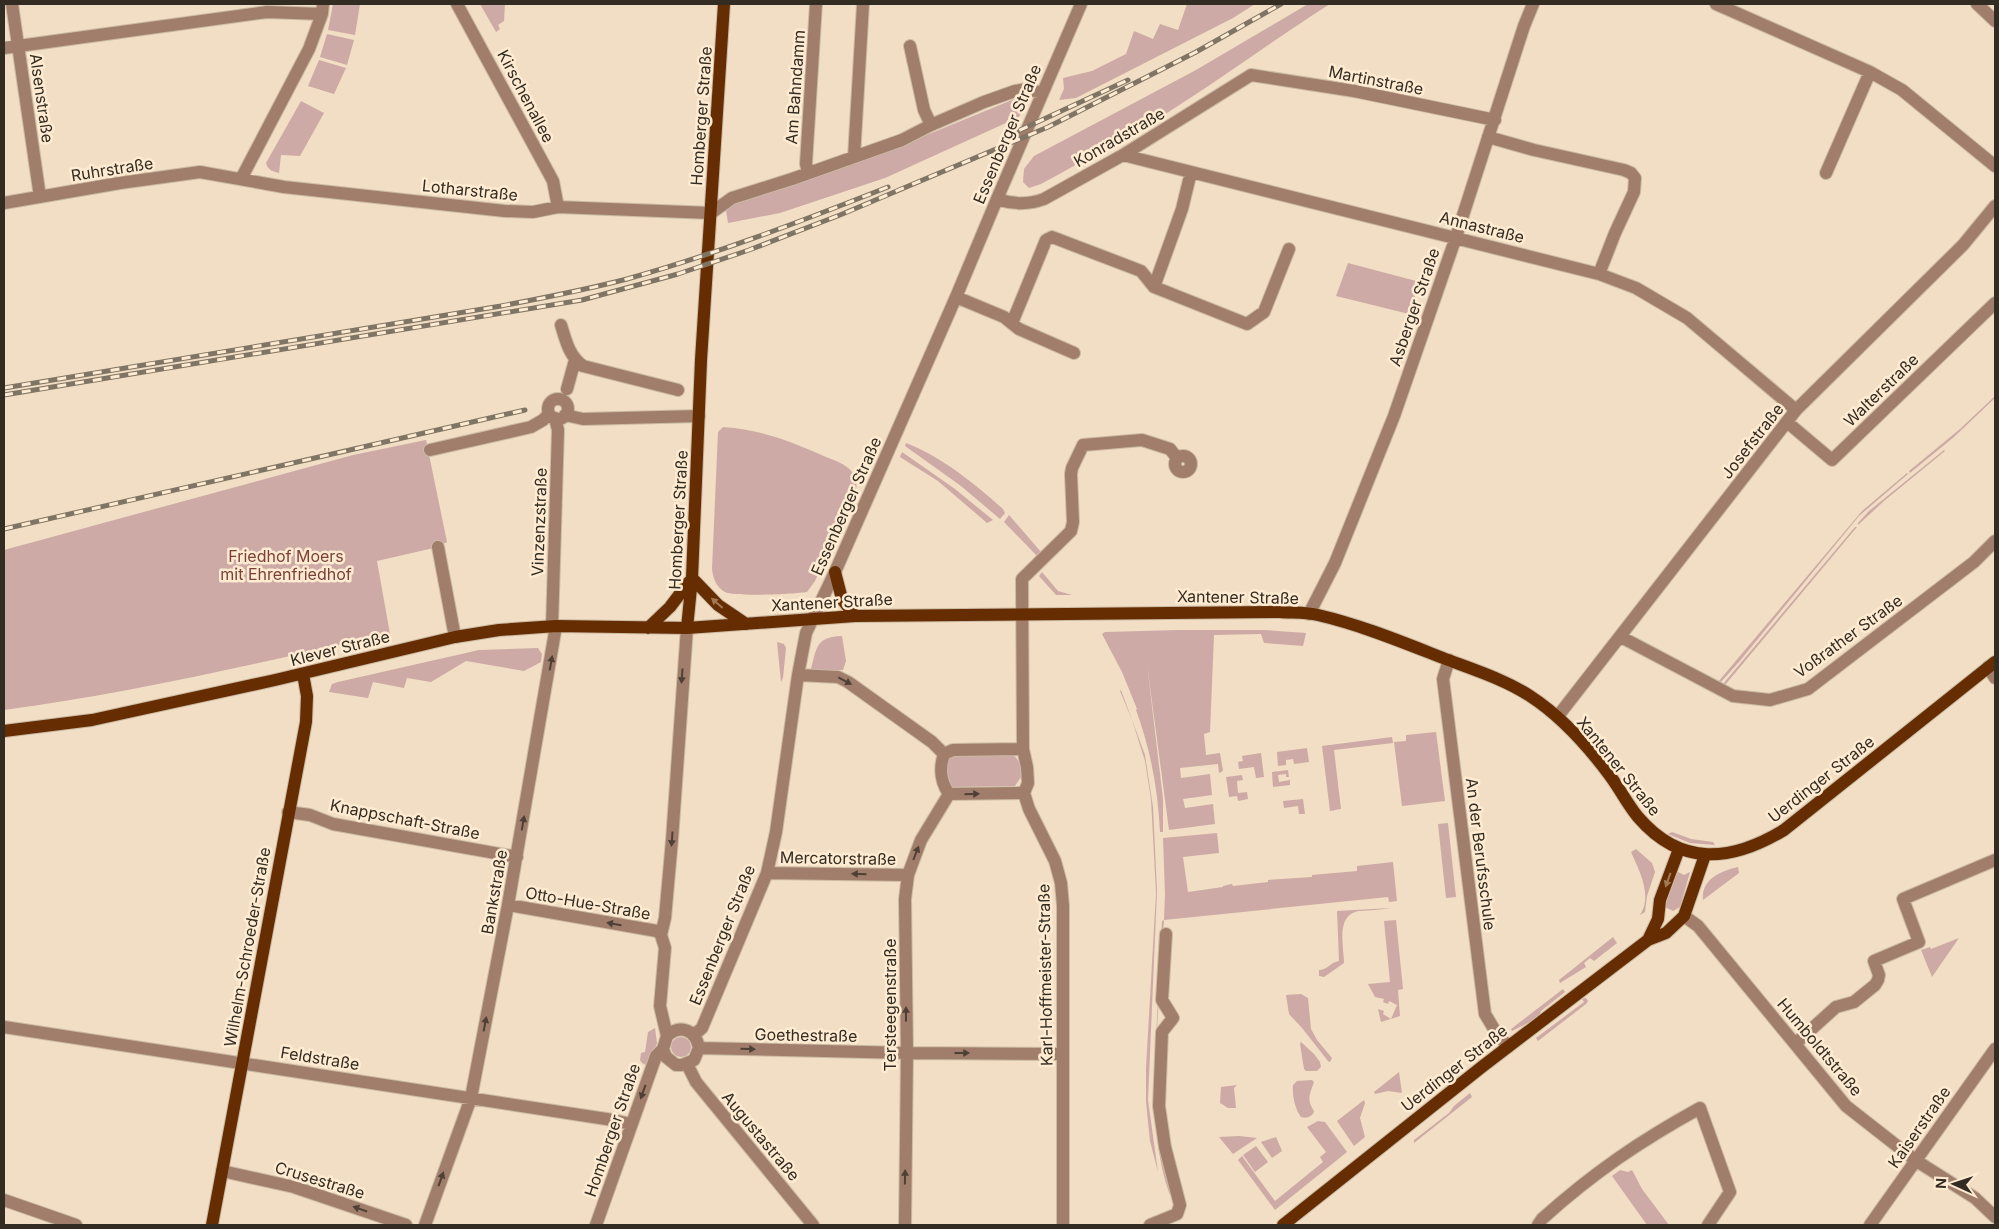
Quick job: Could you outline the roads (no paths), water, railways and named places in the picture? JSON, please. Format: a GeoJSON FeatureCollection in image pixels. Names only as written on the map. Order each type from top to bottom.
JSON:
{"type":"FeatureCollection","features":[{"type":"Feature","properties":{"kind":"main road","name":"Homberger Straße"},"geometry":{"type":"LineString","coordinates":[[687,628],[692,578],[700,360],[724,4]]}},
{"type":"Feature","properties":{"kind":"main road"},"geometry":{"type":"LineString","coordinates":[[835,572],[842,599],[855,616]]}},
{"type":"Feature","properties":{"kind":"main road"},"geometry":{"type":"LineString","coordinates":[[648,628],[670,608],[692,578],[718,605],[746,624]]}},
{"type":"Feature","properties":{"kind":"main road","name":"Xantener Straße"},"geometry":{"type":"LineString","coordinates":[[687,628],[855,616],[1022,613],[1280,612],[1309,614],[1369,630],[1450,660],[1510,685],[1530,696],[1558,716],[1584,743],[1609,773],[1636,815],[1653,833],[1679,849],[1705,855]]}},
{"type":"Feature","properties":{"kind":"main road","name":"Klever Straße"},"geometry":{"type":"LineString","coordinates":[[4,731],[92,720],[303,674],[455,637],[499,630],[554,626],[687,628]]}},
{"type":"Feature","properties":{"kind":"main road","name":"Uerdinger Straße"},"geometry":{"type":"LineString","coordinates":[[1283,1225],[1508,1047],[1648,940],[1666,933],[1684,916],[1705,855],[1725,853],[1762,844],[1784,830],[1993,669]]}},
{"type":"Feature","properties":{"kind":"main road","name":"Wilhelm-Schroeder-Straße"},"geometry":{"type":"LineString","coordinates":[[212,1225],[306,722],[308,696],[303,674]]}},
{"type":"Feature","properties":{"kind":"main road","name":"Uerdinger Straße"},"geometry":{"type":"LineString","coordinates":[[1648,940],[1660,912],[1660,900],[1679,849]]}},
{"type":"Feature","properties":{"kind":"main road"},"geometry":{"type":"LineString","coordinates":[[1660,912],[1663,917],[1669,920],[1684,916]]}},
{"type":"Feature","properties":{"kind":"street","name":"Alsenstraße"},"geometry":{"type":"LineString","coordinates":[[12,4],[40,197]]}},
{"type":"Feature","properties":{"kind":"street","name":"Kirschenallee"},"geometry":{"type":"LineString","coordinates":[[457,4],[553,181],[558,207]]}},
{"type":"Feature","properties":{"kind":"street","name":"Am Bahndamm"},"geometry":{"type":"LineString","coordinates":[[808,172],[806,164],[816,4]]}},
{"type":"Feature","properties":{"kind":"street"},"geometry":{"type":"LineString","coordinates":[[854,157],[863,4]]}},
{"type":"Feature","properties":{"kind":"street","name":"Asberger Straße"},"geometry":{"type":"LineString","coordinates":[[1309,614],[1335,563],[1394,416],[1495,120],[1524,26],[1534,4]]}},
{"type":"Feature","properties":{"kind":"street"},"geometry":{"type":"LineString","coordinates":[[1716,4],[1870,72],[1902,90],[1995,166]]}},
{"type":"Feature","properties":{"kind":"street"},"geometry":{"type":"LineString","coordinates":[[1977,4],[1995,21]]}},
{"type":"Feature","properties":{"kind":"street","name":"Essenberger Straße"},"geometry":{"type":"LineString","coordinates":[[694,1035],[702,1028],[767,873],[776,832],[805,638],[956,297],[1079,5]]}},
{"type":"Feature","properties":{"kind":"street"},"geometry":{"type":"LineString","coordinates":[[4,48],[267,12],[322,9],[309,49],[242,179]]}},
{"type":"Feature","properties":{"kind":"street"},"geometry":{"type":"LineString","coordinates":[[910,46],[924,110],[931,125]]}},
{"type":"Feature","properties":{"kind":"street"},"geometry":{"type":"LineString","coordinates":[[1826,173],[1870,72]]}},
{"type":"Feature","properties":{"kind":"street","name":"Martinstraße"},"geometry":{"type":"LineString","coordinates":[[1251,75],[1354,91],[1495,120]]}},
{"type":"Feature","properties":{"kind":"street","name":"Konradstraße"},"geometry":{"type":"LineString","coordinates":[[996,199],[1006,202],[1034,203],[1122,155],[1251,75]]}},
{"type":"Feature","properties":{"kind":"street"},"geometry":{"type":"LineString","coordinates":[[711,213],[732,198],[902,140],[931,125],[1015,91],[1027,89],[1042,93]]}},
{"type":"Feature","properties":{"kind":"street"},"geometry":{"type":"LineString","coordinates":[[1488,137],[1631,173],[1634,178],[1634,192],[1599,274]]}},
{"type":"Feature","properties":{"kind":"street","name":"Annastraße"},"geometry":{"type":"LineString","coordinates":[[1122,155],[1599,274],[1636,288],[1687,318],[1796,410]]}},
{"type":"Feature","properties":{"kind":"street","name":"Ruhrstraße"},"geometry":{"type":"LineString","coordinates":[[4,204],[120,183],[200,172],[226,177]]}},
{"type":"Feature","properties":{"kind":"street"},"geometry":{"type":"LineString","coordinates":[[1154,287],[1182,209],[1191,172]]}},
{"type":"Feature","properties":{"kind":"street","name":"Lotharstraße"},"geometry":{"type":"LineString","coordinates":[[226,177],[284,187],[505,211],[533,212],[558,207],[711,213]]}},
{"type":"Feature","properties":{"kind":"street","name":"Josefstraße"},"geometry":{"type":"LineString","coordinates":[[1558,716],[1796,410],[1963,245],[1995,206]]}},
{"type":"Feature","properties":{"kind":"street"},"geometry":{"type":"LineString","coordinates":[[1012,323],[1046,240],[1052,236],[1141,271],[1154,287],[1247,324],[1264,312],[1290,249]]}},
{"type":"Feature","properties":{"kind":"street"},"geometry":{"type":"LineString","coordinates":[[956,297],[1004,317],[1019,330],[1074,352]]}},
{"type":"Feature","properties":{"kind":"street","name":"Walterstraße"},"geometry":{"type":"LineString","coordinates":[[1787,422],[1832,460],[1995,302]]}},
{"type":"Feature","properties":{"kind":"street"},"geometry":{"type":"LineString","coordinates":[[562,325],[566,344],[575,360],[583,366],[678,390]]}},
{"type":"Feature","properties":{"kind":"street"},"geometry":{"type":"LineString","coordinates":[[567,389],[575,360]]}},
{"type":"Feature","properties":{"kind":"street"},"geometry":{"type":"LineString","coordinates":[[430,450],[531,427],[543,420],[556,416],[583,419],[699,416]]}},
{"type":"Feature","properties":{"kind":"street","name":"Vinzenzstraße"},"geometry":{"type":"LineString","coordinates":[[554,626],[558,430],[556,416]]}},
{"type":"Feature","properties":{"kind":"street","name":"Karl-Hoffmeister-Straße"},"geometry":{"type":"LineString","coordinates":[[1063,1225],[1062,883],[1055,861],[1029,809],[1024,793],[1028,783],[1023,748],[1022,579],[1073,526],[1070,474],[1083,445],[1142,440],[1170,450],[1177,458]]}},
{"type":"Feature","properties":{"kind":"street","name":"Voßrather Straße"},"geometry":{"type":"LineString","coordinates":[[1621,637],[1733,696],[1770,700],[1808,689],[1974,562],[1995,541]]}},
{"type":"Feature","properties":{"kind":"street"},"geometry":{"type":"LineString","coordinates":[[438,547],[455,637]]}},
{"type":"Feature","properties":{"kind":"street","name":"Bankstraße"},"geometry":{"type":"LineString","coordinates":[[425,1225],[454,1162],[471,1098],[517,856],[554,626]]}},
{"type":"Feature","properties":{"kind":"street","name":"Homberger Straße"},"geometry":{"type":"LineString","coordinates":[[596,1225],[656,1056],[663,1049],[667,1036],[660,1006],[665,948],[661,934],[665,918],[671,850],[687,628]]}},
{"type":"Feature","properties":{"kind":"street","name":"An der Berufsschule"},"geometry":{"type":"LineString","coordinates":[[1450,660],[1443,679],[1485,1014],[1508,1047]]}},
{"type":"Feature","properties":{"kind":"street"},"geometry":{"type":"LineString","coordinates":[[798,675],[838,677],[848,682],[932,742],[944,754]]}},
{"type":"Feature","properties":{"kind":"street"},"geometry":{"type":"LineString","coordinates":[[1023,748],[953,750],[944,754],[941,763],[942,784],[949,794],[1024,793]]}},
{"type":"Feature","properties":{"kind":"street","name":"Tersteegenstraße"},"geometry":{"type":"LineString","coordinates":[[905,1225],[907,1053],[905,899],[908,875],[921,840],[949,794]]}},
{"type":"Feature","properties":{"kind":"street","name":"Knappschaft-Straße"},"geometry":{"type":"LineString","coordinates":[[288,812],[310,816],[334,824],[517,856]]}},
{"type":"Feature","properties":{"kind":"street"},"geometry":{"type":"LineString","coordinates":[[1795,1044],[1836,1007],[1854,1002],[1875,984],[1879,975],[1874,961],[1919,942],[1903,899],[1995,860]]}},
{"type":"Feature","properties":{"kind":"street","name":"Mercatorstraße"},"geometry":{"type":"LineString","coordinates":[[767,873],[908,875]]}},
{"type":"Feature","properties":{"kind":"street","name":"Otto-Hue-Straße"},"geometry":{"type":"LineString","coordinates":[[508,905],[657,931],[661,934]]}},
{"type":"Feature","properties":{"kind":"street","name":"Humboldtstraße"},"geometry":{"type":"LineString","coordinates":[[1684,916],[1698,926],[1846,1106],[1915,1160],[1975,1198],[1995,1217]]}},
{"type":"Feature","properties":{"kind":"street"},"geometry":{"type":"LineString","coordinates":[[1150,1225],[1177,1214],[1180,1205],[1165,1147],[1159,1106],[1162,1032],[1173,1018],[1162,1000],[1166,934]]}},
{"type":"Feature","properties":{"kind":"street","name":"Feldstraße"},"geometry":{"type":"LineString","coordinates":[[4,1027],[242,1062],[631,1124]]}},
{"type":"Feature","properties":{"kind":"street"},"geometry":{"type":"LineString","coordinates":[[667,1036],[679,1030],[688,1031],[694,1035],[699,1048],[694,1060],[687,1064]]}},
{"type":"Feature","properties":{"kind":"street","name":"Goethestraße"},"geometry":{"type":"LineString","coordinates":[[699,1048],[907,1053],[1063,1054]]}},
{"type":"Feature","properties":{"kind":"street","name":"Homberger Straße"},"geometry":{"type":"LineString","coordinates":[[663,1049],[670,1061],[676,1064],[687,1064]]}},
{"type":"Feature","properties":{"kind":"street","name":"Kaiserstraße"},"geometry":{"type":"LineString","coordinates":[[1870,1225],[1995,1049]]}},
{"type":"Feature","properties":{"kind":"street","name":"Augustastraße"},"geometry":{"type":"LineString","coordinates":[[687,1064],[696,1082],[814,1225]]}},
{"type":"Feature","properties":{"kind":"street"},"geometry":{"type":"LineString","coordinates":[[1538,1225],[1542,1219],[1577,1187],[1614,1159],[1700,1108],[1730,1192],[1708,1225]]}},
{"type":"Feature","properties":{"kind":"street","name":"Crusestraße"},"geometry":{"type":"LineString","coordinates":[[222,1172],[294,1187],[406,1225]]}},
{"type":"Feature","properties":{"kind":"street"},"geometry":{"type":"LineString","coordinates":[[4,1200],[76,1225]]}},
{"type":"Feature","properties":{"kind":"railway"},"geometry":{"type":"LineString","coordinates":[[4,395],[582,300],[678,274],[749,250],[840,215],[1048,127],[1196,52],[1281,4]]}},
{"type":"Feature","properties":{"kind":"railway"},"geometry":{"type":"LineString","coordinates":[[1003,138],[1128,80]]}},
{"type":"Feature","properties":{"kind":"railway"},"geometry":{"type":"LineString","coordinates":[[4,388],[501,306],[596,287],[726,248],[888,187]]}},
{"type":"Feature","properties":{"kind":"railway"},"geometry":{"type":"LineString","coordinates":[[4,529],[525,410]]}},
{"type":"Feature","properties":{"kind":"park label","name":"Friedhof Moers mit Ehrenfriedhof"},"geometry":{"type":"Point","coordinates":[286,565]}}]}
